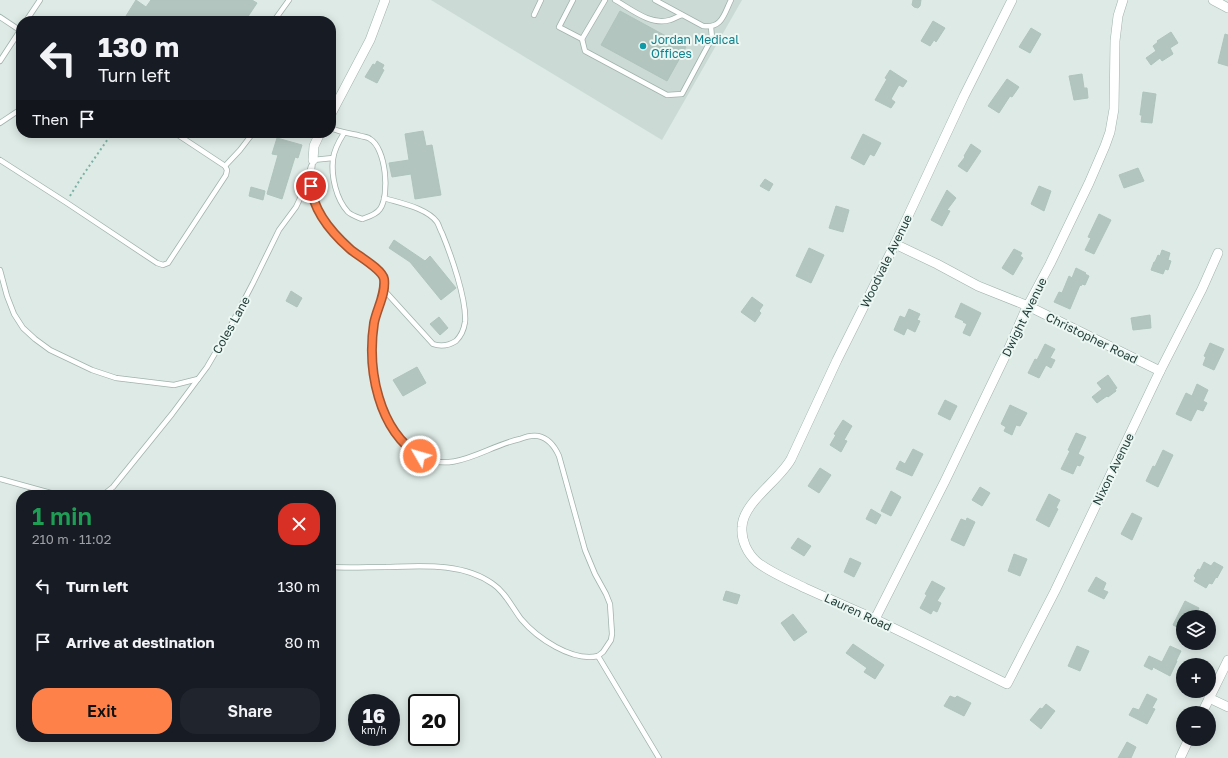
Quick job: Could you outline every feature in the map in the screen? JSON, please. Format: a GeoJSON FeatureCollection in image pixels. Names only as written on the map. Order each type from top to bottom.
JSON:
{"type":"FeatureCollection","features":[{"type":"Feature","properties":{"kind":"street"},"geometry":{"type":"LineString","coordinates":[[336,105],[370,40],[385,0]]}},
{"type":"Feature","properties":{"kind":"street","name":"Woodvale Avenue"},"geometry":{"type":"LineString","coordinates":[[746,514],[757,498],[791,460],[837,360],[895,244],[964,96],[1012,0]]}},
{"type":"Feature","properties":{"kind":"street","name":"Dwight Avenue"},"geometry":{"type":"LineString","coordinates":[[875,619],[945,481],[1028,306],[1050,264],[1105,146],[1110,132],[1114,103],[1115,41],[1118,16],[1122,0]]}},
{"type":"Feature","properties":{"kind":"street"},"geometry":{"type":"LineString","coordinates":[[1213,0],[1228,8]]}},
{"type":"Feature","properties":{"kind":"street","name":"Coles Lane"},"geometry":{"type":"LineString","coordinates":[[313,160],[314,146],[318,138]]}},
{"type":"Feature","properties":{"kind":"street","name":"Christopher Road"},"geometry":{"type":"LineString","coordinates":[[895,244],[978,286],[1028,306],[1160,371]]}},
{"type":"Feature","properties":{"kind":"street","name":"Nixon Avenue"},"geometry":{"type":"LineString","coordinates":[[1007,684],[1055,592],[1160,371],[1202,289],[1218,252]]}},
{"type":"Feature","properties":{"kind":"street","name":"Lauren Road"},"geometry":{"type":"LineString","coordinates":[[746,514],[742,527],[743,539],[748,550],[756,561],[785,578],[875,619],[1007,684]]}},
{"type":"Feature","properties":{"kind":"street"},"geometry":{"type":"LineString","coordinates":[[1216,684],[1228,660]]}},
{"type":"Feature","properties":{"kind":"street"},"geometry":{"type":"LineString","coordinates":[[1205,706],[1209,698],[1228,707]]}},
{"type":"Feature","properties":{"kind":"street"},"geometry":{"type":"LineString","coordinates":[[1180,758],[1186,746]]}},
{"type":"Feature","properties":{"kind":"lane"},"geometry":{"type":"LineString","coordinates":[[29,16],[40,0]]}},
{"type":"Feature","properties":{"kind":"lane"},"geometry":{"type":"LineString","coordinates":[[278,16],[289,0]]}},
{"type":"Feature","properties":{"kind":"lane"},"geometry":{"type":"LineString","coordinates":[[534,15],[541,0]]}},
{"type":"Feature","properties":{"kind":"lane"},"geometry":{"type":"LineString","coordinates":[[573,0],[559,27],[582,39]]}},
{"type":"Feature","properties":{"kind":"lane"},"geometry":{"type":"LineString","coordinates":[[605,0],[582,39],[585,51],[667,95],[682,94],[712,38],[711,27]]}},
{"type":"Feature","properties":{"kind":"lane"},"geometry":{"type":"LineString","coordinates":[[615,0],[653,21],[670,20],[682,15]]}},
{"type":"Feature","properties":{"kind":"lane"},"geometry":{"type":"LineString","coordinates":[[655,0],[703,26],[711,27],[718,24],[732,0]]}},
{"type":"Feature","properties":{"kind":"lane"},"geometry":{"type":"LineString","coordinates":[[0,17],[16,27]]}},
{"type":"Feature","properties":{"kind":"lane"},"geometry":{"type":"LineString","coordinates":[[0,61],[16,37]]}},
{"type":"Feature","properties":{"kind":"lane"},"geometry":{"type":"LineString","coordinates":[[0,123],[16,112]]}},
{"type":"Feature","properties":{"kind":"lane"},"geometry":{"type":"LineString","coordinates":[[336,130],[370,139],[377,146],[381,156],[386,186],[384,198],[380,209],[373,215],[362,219],[349,213],[341,202],[333,175],[333,158],[338,143],[344,133]]}},
{"type":"Feature","properties":{"kind":"lane"},"geometry":{"type":"LineString","coordinates":[[183,138],[226,166]]}},
{"type":"Feature","properties":{"kind":"lane"},"geometry":{"type":"LineString","coordinates":[[0,160],[157,263],[163,265],[168,262],[226,175],[226,166],[249,138]]}},
{"type":"Feature","properties":{"kind":"lane"},"geometry":{"type":"LineString","coordinates":[[333,158],[313,160],[312,193],[315,204],[332,230],[344,244],[381,272],[384,278],[384,290],[377,311],[373,331],[372,350],[377,393],[388,420],[396,434],[406,446],[420,456],[429,460],[448,462],[465,460],[504,443],[531,436],[545,438],[555,448],[559,456],[585,550],[610,604],[611,640],[603,652],[598,656],[586,657],[574,654],[549,642],[526,624],[496,586],[485,579],[468,572],[429,566],[336,567]]}},
{"type":"Feature","properties":{"kind":"lane","name":"Coles Lane"},"geometry":{"type":"LineString","coordinates":[[109,490],[172,414],[207,367],[228,331],[279,230],[296,207],[305,188],[309,169],[313,160]]}},
{"type":"Feature","properties":{"kind":"lane"},"geometry":{"type":"LineString","coordinates":[[384,198],[427,213],[437,222],[449,251],[465,308],[465,322],[463,331],[459,338],[452,344],[441,346],[433,344],[384,290]]}},
{"type":"Feature","properties":{"kind":"lane"},"geometry":{"type":"LineString","coordinates":[[0,270],[7,296],[14,314],[23,328],[50,350],[92,370],[116,378],[174,385],[198,379]]}},
{"type":"Feature","properties":{"kind":"lane"},"geometry":{"type":"LineString","coordinates":[[0,479],[40,490]]}},
{"type":"Feature","properties":{"kind":"lane"},"geometry":{"type":"LineString","coordinates":[[598,656],[659,758]]}},
{"type":"Feature","properties":{"kind":"path"},"geometry":{"type":"LineString","coordinates":[[67,203],[81,178],[109,138]]}},
{"type":"Feature","properties":{"kind":"shaded area"},"geometry":{"type":"Polygon","coordinates":[[[431,0],[742,0],[662,140],[431,0]]]}},
{"type":"Feature","properties":{"kind":"building"},"geometry":{"type":"Polygon","coordinates":[[[136,0],[146,7],[151,0],[252,0],[257,3],[248,16],[126,16],[136,0]]]}},
{"type":"Feature","properties":{"kind":"building"},"geometry":{"type":"Polygon","coordinates":[[[913,0],[921,0],[918,8],[912,5],[913,0]]]}},
{"type":"Feature","properties":{"kind":"building","name":"Jordan Medical Offices"},"geometry":{"type":"Polygon","coordinates":[[[620,11],[686,47],[667,81],[601,45],[620,11]]]}},
{"type":"Feature","properties":{"kind":"building"},"geometry":{"type":"Polygon","coordinates":[[[933,21],[945,28],[936,42],[934,40],[930,46],[921,41],[933,21]]]}},
{"type":"Feature","properties":{"kind":"building"},"geometry":{"type":"Polygon","coordinates":[[[1031,28],[1041,34],[1030,53],[1019,47],[1031,28]]]}},
{"type":"Feature","properties":{"kind":"building"},"geometry":{"type":"Polygon","coordinates":[[[1171,32],[1178,43],[1170,48],[1173,54],[1162,61],[1160,58],[1151,65],[1146,58],[1156,51],[1153,46],[1158,42],[1157,41],[1171,32]]]}},
{"type":"Feature","properties":{"kind":"building"},"geometry":{"type":"Polygon","coordinates":[[[1225,34],[1228,35],[1228,66],[1218,63],[1225,34]]]}},
{"type":"Feature","properties":{"kind":"building"},"geometry":{"type":"Polygon","coordinates":[[[377,61],[384,65],[382,69],[384,70],[377,83],[365,77],[373,64],[375,65],[377,61]]]}},
{"type":"Feature","properties":{"kind":"building"},"geometry":{"type":"Polygon","coordinates":[[[890,70],[907,81],[903,87],[899,85],[891,99],[895,102],[891,108],[875,100],[887,79],[885,78],[890,70]]]}},
{"type":"Feature","properties":{"kind":"building"},"geometry":{"type":"Polygon","coordinates":[[[1082,74],[1084,88],[1087,88],[1088,98],[1074,100],[1069,76],[1082,74]]]}},
{"type":"Feature","properties":{"kind":"building"},"geometry":{"type":"Polygon","coordinates":[[[1007,79],[1019,87],[1012,97],[1010,96],[999,113],[988,106],[1007,79]]]}},
{"type":"Feature","properties":{"kind":"building"},"geometry":{"type":"Polygon","coordinates":[[[1143,92],[1156,94],[1152,123],[1141,122],[1142,115],[1140,115],[1143,92]]]}},
{"type":"Feature","properties":{"kind":"building"},"geometry":{"type":"Polygon","coordinates":[[[423,131],[426,146],[432,145],[441,195],[415,199],[411,174],[392,177],[389,163],[409,160],[405,134],[423,131]]]}},
{"type":"Feature","properties":{"kind":"building"},"geometry":{"type":"Polygon","coordinates":[[[863,134],[881,143],[874,156],[870,154],[864,165],[851,158],[863,134]]]}},
{"type":"Feature","properties":{"kind":"building"},"geometry":{"type":"Polygon","coordinates":[[[277,138],[302,145],[298,158],[295,157],[282,199],[267,194],[278,155],[272,154],[277,138]]]}},
{"type":"Feature","properties":{"kind":"building"},"geometry":{"type":"Polygon","coordinates":[[[971,144],[981,151],[967,172],[958,166],[965,157],[964,156],[971,144]]]}},
{"type":"Feature","properties":{"kind":"building"},"geometry":{"type":"Polygon","coordinates":[[[1138,168],[1144,181],[1124,188],[1119,175],[1138,168]]]}},
{"type":"Feature","properties":{"kind":"building"},"geometry":{"type":"Polygon","coordinates":[[[765,179],[773,184],[769,191],[760,186],[765,179]]]}},
{"type":"Feature","properties":{"kind":"building"},"geometry":{"type":"Polygon","coordinates":[[[1039,186],[1051,191],[1044,211],[1031,204],[1039,186]]]}},
{"type":"Feature","properties":{"kind":"building"},"geometry":{"type":"Polygon","coordinates":[[[251,187],[265,191],[263,200],[249,196],[251,187]]]}},
{"type":"Feature","properties":{"kind":"building"},"geometry":{"type":"Polygon","coordinates":[[[947,190],[956,198],[947,210],[950,211],[942,226],[931,220],[947,190]]]}},
{"type":"Feature","properties":{"kind":"building"},"geometry":{"type":"Polygon","coordinates":[[[836,206],[849,210],[843,232],[829,228],[836,206]]]}},
{"type":"Feature","properties":{"kind":"building"},"geometry":{"type":"Polygon","coordinates":[[[1099,214],[1111,220],[1094,254],[1085,250],[1091,238],[1088,237],[1099,214]]]}},
{"type":"Feature","properties":{"kind":"building"},"geometry":{"type":"Polygon","coordinates":[[[394,240],[425,261],[430,256],[456,288],[441,300],[410,262],[389,248],[394,240]]]}},
{"type":"Feature","properties":{"kind":"building"},"geometry":{"type":"Polygon","coordinates":[[[809,248],[824,255],[811,283],[796,276],[809,248]]]}},
{"type":"Feature","properties":{"kind":"building"},"geometry":{"type":"Polygon","coordinates":[[[1014,249],[1022,253],[1020,256],[1023,258],[1013,275],[1002,268],[1014,249]]]}},
{"type":"Feature","properties":{"kind":"building"},"geometry":{"type":"Polygon","coordinates":[[[1162,250],[1170,253],[1168,260],[1171,261],[1168,270],[1165,269],[1163,274],[1151,270],[1154,262],[1158,255],[1160,256],[1162,250]]]}},
{"type":"Feature","properties":{"kind":"building"},"geometry":{"type":"Polygon","coordinates":[[[1076,268],[1089,276],[1085,285],[1080,285],[1070,309],[1054,302],[1059,292],[1062,293],[1069,276],[1072,278],[1076,268]]]}},
{"type":"Feature","properties":{"kind":"building"},"geometry":{"type":"Polygon","coordinates":[[[291,291],[302,298],[297,307],[286,301],[291,291]]]}},
{"type":"Feature","properties":{"kind":"building"},"geometry":{"type":"Polygon","coordinates":[[[752,297],[763,305],[759,311],[761,313],[755,322],[741,312],[752,297]]]}},
{"type":"Feature","properties":{"kind":"building"},"geometry":{"type":"Polygon","coordinates":[[[961,303],[981,313],[970,336],[963,333],[967,324],[955,317],[961,303]]]}},
{"type":"Feature","properties":{"kind":"building"},"geometry":{"type":"Polygon","coordinates":[[[909,309],[920,314],[917,320],[920,321],[915,332],[907,328],[904,335],[894,330],[900,316],[905,318],[909,309]]]}},
{"type":"Feature","properties":{"kind":"building"},"geometry":{"type":"Polygon","coordinates":[[[1150,315],[1151,328],[1133,330],[1131,318],[1150,315]]]}},
{"type":"Feature","properties":{"kind":"building"},"geometry":{"type":"Polygon","coordinates":[[[439,317],[448,328],[440,335],[430,324],[439,317]]]}},
{"type":"Feature","properties":{"kind":"building"},"geometry":{"type":"Polygon","coordinates":[[[1210,343],[1224,349],[1214,370],[1203,365],[1206,357],[1204,356],[1210,343]]]}},
{"type":"Feature","properties":{"kind":"building"},"geometry":{"type":"Polygon","coordinates":[[[1045,344],[1055,349],[1050,358],[1055,360],[1051,368],[1046,365],[1039,378],[1028,373],[1045,344]]]}},
{"type":"Feature","properties":{"kind":"building"},"geometry":{"type":"Polygon","coordinates":[[[417,367],[426,383],[403,396],[393,380],[417,367]]]}},
{"type":"Feature","properties":{"kind":"building"},"geometry":{"type":"Polygon","coordinates":[[[1108,375],[1117,388],[1115,389],[1116,391],[1097,403],[1092,397],[1102,389],[1097,383],[1108,375]]]}},
{"type":"Feature","properties":{"kind":"building"},"geometry":{"type":"Polygon","coordinates":[[[1197,384],[1208,390],[1203,401],[1207,403],[1203,411],[1197,409],[1191,421],[1176,414],[1186,393],[1192,396],[1197,384]]]}},
{"type":"Feature","properties":{"kind":"building"},"geometry":{"type":"Polygon","coordinates":[[[945,400],[957,406],[950,420],[938,414],[945,400]]]}},
{"type":"Feature","properties":{"kind":"building"},"geometry":{"type":"Polygon","coordinates":[[[1010,405],[1027,413],[1020,426],[1016,425],[1012,435],[1004,431],[1006,427],[1001,424],[1010,405]]]}},
{"type":"Feature","properties":{"kind":"building"},"geometry":{"type":"Polygon","coordinates":[[[843,420],[852,426],[844,440],[847,441],[841,452],[830,445],[836,435],[834,434],[843,420]]]}},
{"type":"Feature","properties":{"kind":"building"},"geometry":{"type":"Polygon","coordinates":[[[1076,433],[1086,437],[1078,454],[1084,457],[1080,466],[1077,465],[1073,474],[1061,469],[1070,451],[1068,450],[1076,433]]]}},
{"type":"Feature","properties":{"kind":"building"},"geometry":{"type":"Polygon","coordinates":[[[913,449],[923,454],[912,476],[896,469],[900,461],[905,464],[913,449]]]}},
{"type":"Feature","properties":{"kind":"building"},"geometry":{"type":"Polygon","coordinates":[[[1163,450],[1173,455],[1158,487],[1146,481],[1163,450]]]}},
{"type":"Feature","properties":{"kind":"building"},"geometry":{"type":"Polygon","coordinates":[[[820,468],[831,475],[819,493],[808,486],[820,468]]]}},
{"type":"Feature","properties":{"kind":"building"},"geometry":{"type":"Polygon","coordinates":[[[980,487],[990,493],[982,506],[972,500],[980,487]]]}},
{"type":"Feature","properties":{"kind":"building"},"geometry":{"type":"Polygon","coordinates":[[[891,491],[901,497],[891,516],[881,511],[891,491]]]}},
{"type":"Feature","properties":{"kind":"building"},"geometry":{"type":"Polygon","coordinates":[[[1049,494],[1060,500],[1056,508],[1058,509],[1049,527],[1036,520],[1049,494]]]}},
{"type":"Feature","properties":{"kind":"building"},"geometry":{"type":"Polygon","coordinates":[[[871,509],[881,515],[876,524],[866,519],[871,509]]]}},
{"type":"Feature","properties":{"kind":"building"},"geometry":{"type":"Polygon","coordinates":[[[1132,513],[1142,518],[1132,540],[1121,534],[1132,513]]]}},
{"type":"Feature","properties":{"kind":"building"},"geometry":{"type":"Polygon","coordinates":[[[967,518],[975,522],[964,546],[951,540],[961,519],[966,521],[967,518]]]}},
{"type":"Feature","properties":{"kind":"building"},"geometry":{"type":"Polygon","coordinates":[[[798,538],[811,546],[804,556],[791,548],[798,538]]]}},
{"type":"Feature","properties":{"kind":"building"},"geometry":{"type":"Polygon","coordinates":[[[1014,554],[1027,559],[1020,576],[1008,571],[1014,554]]]}},
{"type":"Feature","properties":{"kind":"building"},"geometry":{"type":"Polygon","coordinates":[[[850,558],[861,563],[854,577],[844,572],[850,558]]]}},
{"type":"Feature","properties":{"kind":"building"},"geometry":{"type":"Polygon","coordinates":[[[1204,562],[1211,566],[1214,562],[1223,567],[1217,578],[1216,577],[1212,584],[1209,583],[1206,588],[1194,581],[1196,578],[1194,576],[1198,569],[1200,570],[1204,562]]]}},
{"type":"Feature","properties":{"kind":"building"},"geometry":{"type":"Polygon","coordinates":[[[1096,577],[1106,583],[1103,590],[1108,592],[1104,599],[1088,591],[1096,577]]]}},
{"type":"Feature","properties":{"kind":"building"},"geometry":{"type":"Polygon","coordinates":[[[932,581],[945,588],[937,601],[941,603],[937,612],[933,610],[931,614],[920,608],[932,581]]]}},
{"type":"Feature","properties":{"kind":"building"},"geometry":{"type":"Polygon","coordinates":[[[726,591],[740,595],[737,604],[723,600],[726,591]]]}},
{"type":"Feature","properties":{"kind":"building"},"geometry":{"type":"Polygon","coordinates":[[[1185,601],[1199,608],[1198,610],[1180,610],[1185,601]]]}},
{"type":"Feature","properties":{"kind":"building"},"geometry":{"type":"Polygon","coordinates":[[[793,614],[807,632],[794,641],[781,623],[793,614]]]}},
{"type":"Feature","properties":{"kind":"building"},"geometry":{"type":"Polygon","coordinates":[[[1176,619],[1176,626],[1173,625],[1176,619]]]}},
{"type":"Feature","properties":{"kind":"building"},"geometry":{"type":"Polygon","coordinates":[[[853,644],[884,665],[875,679],[864,672],[867,668],[846,653],[853,644]]]}},
{"type":"Feature","properties":{"kind":"building"},"geometry":{"type":"Polygon","coordinates":[[[1077,646],[1089,651],[1080,671],[1068,666],[1077,646]]]}},
{"type":"Feature","properties":{"kind":"building"},"geometry":{"type":"Polygon","coordinates":[[[1170,646],[1181,651],[1178,658],[1176,658],[1176,663],[1170,676],[1153,667],[1152,670],[1144,666],[1149,656],[1162,662],[1170,646]]]}},
{"type":"Feature","properties":{"kind":"building"},"geometry":{"type":"Polygon","coordinates":[[[1147,694],[1157,699],[1152,708],[1155,709],[1147,724],[1129,715],[1133,708],[1139,710],[1147,694]]]}},
{"type":"Feature","properties":{"kind":"building"},"geometry":{"type":"Polygon","coordinates":[[[950,696],[955,698],[957,696],[971,703],[964,716],[944,706],[950,696]]]}},
{"type":"Feature","properties":{"kind":"building"},"geometry":{"type":"Polygon","coordinates":[[[1046,704],[1055,711],[1041,729],[1030,720],[1040,708],[1042,709],[1046,704]]]}},
{"type":"Feature","properties":{"kind":"building"},"geometry":{"type":"Polygon","coordinates":[[[1127,742],[1136,747],[1131,758],[1118,758],[1127,742]]]}},
{"type":"Feature","properties":{"kind":"place","name":"Jordan Medical Offices"},"geometry":{"type":"Point","coordinates":[643,46]}},
{"type":"Feature","properties":{"kind":"route"},"geometry":{"type":"LineString","coordinates":[[311,186],[315,204],[326,223],[350,249],[380,271],[384,278],[384,290],[377,311],[372,342],[375,385],[391,427],[406,446],[420,456]]}}]}
